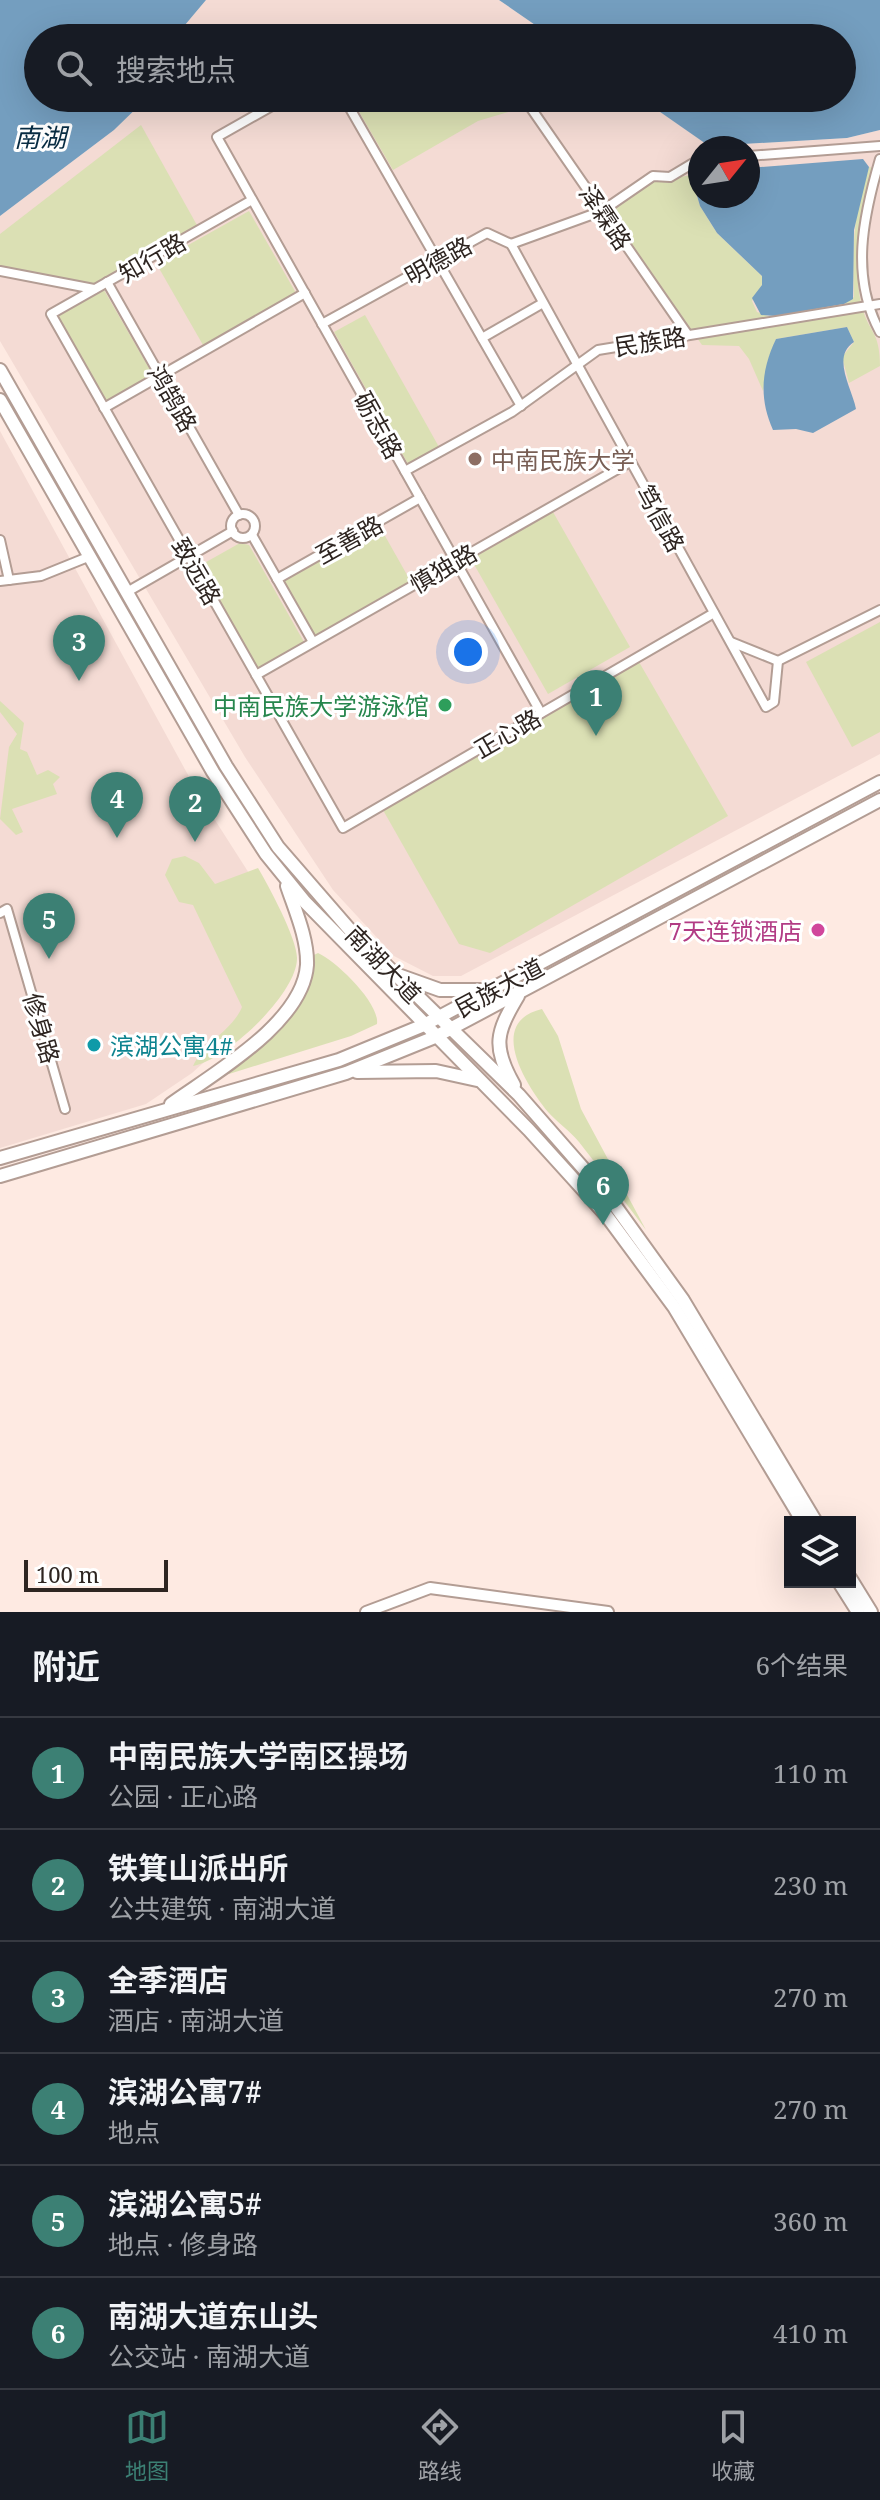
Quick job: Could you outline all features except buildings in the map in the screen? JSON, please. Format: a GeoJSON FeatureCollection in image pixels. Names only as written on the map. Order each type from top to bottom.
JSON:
{"type":"FeatureCollection","features":[{"type":"Feature","properties":{"kind":"main road","name":"南湖大道"},"geometry":{"type":"LineString","coordinates":[[0,370],[226,766],[278,847],[392,972],[519,1095],[611,1200],[653,1255],[812,1516]]}},
{"type":"Feature","properties":{"kind":"main road","name":"南湖大道"},"geometry":{"type":"LineString","coordinates":[[0,400],[213,772],[285,879],[586,1192],[674,1307],[799,1516]]}},
{"type":"Feature","properties":{"kind":"main road","name":"民族大道"},"geometry":{"type":"LineString","coordinates":[[0,1158],[339,1060],[424,1025],[880,782]]}},
{"type":"Feature","properties":{"kind":"main road","name":"民族大道"},"geometry":{"type":"LineString","coordinates":[[0,1176],[346,1073],[435,1037],[880,800]]}},
{"type":"Feature","properties":{"kind":"main road"},"geometry":{"type":"LineString","coordinates":[[163,1109],[266,1033],[297,997],[305,974],[306,951],[285,879]]}},
{"type":"Feature","properties":{"kind":"main road"},"geometry":{"type":"LineString","coordinates":[[392,972],[440,990],[495,989]]}},
{"type":"Feature","properties":{"kind":"main road"},"geometry":{"type":"LineString","coordinates":[[519,993],[501,1027],[498,1047],[501,1060],[519,1095]]}},
{"type":"Feature","properties":{"kind":"main road"},"geometry":{"type":"LineString","coordinates":[[346,1073],[419,1070],[480,1080]]}},
{"type":"Feature","properties":{"kind":"main road"},"geometry":{"type":"LineString","coordinates":[[843,1588],[858,1612]]}},
{"type":"Feature","properties":{"kind":"main road"},"geometry":{"type":"LineString","coordinates":[[856,1588],[871,1612]]}},
{"type":"Feature","properties":{"kind":"street","name":"砺志路"},"geometry":{"type":"LineString","coordinates":[[261,112],[217,137],[541,713]]}},
{"type":"Feature","properties":{"kind":"street"},"geometry":{"type":"LineString","coordinates":[[352,112],[521,406]]}},
{"type":"Feature","properties":{"kind":"street","name":"泽霖路"},"geometry":{"type":"LineString","coordinates":[[534,112],[688,335]]}},
{"type":"Feature","properties":{"kind":"street"},"geometry":{"type":"LineString","coordinates":[[760,155],[880,146]]}},
{"type":"Feature","properties":{"kind":"street"},"geometry":{"type":"LineString","coordinates":[[880,159],[864,224],[862,273],[880,332]]}},
{"type":"Feature","properties":{"kind":"street","name":"明德路"},"geometry":{"type":"LineString","coordinates":[[322,324],[487,233],[511,244],[602,211],[653,176],[670,177],[688,166]]}},
{"type":"Feature","properties":{"kind":"street","name":"知行路"},"geometry":{"type":"LineString","coordinates":[[51,314],[252,200]]}},
{"type":"Feature","properties":{"kind":"street","name":"笃信路"},"geometry":{"type":"LineString","coordinates":[[511,244],[766,707],[774,702],[778,661]]}},
{"type":"Feature","properties":{"kind":"street"},"geometry":{"type":"LineString","coordinates":[[0,271],[94,289]]}},
{"type":"Feature","properties":{"kind":"street","name":"鸿鹄路"},"geometry":{"type":"LineString","coordinates":[[107,282],[239,515]]}},
{"type":"Feature","properties":{"kind":"street"},"geometry":{"type":"LineString","coordinates":[[104,408],[305,293]]}},
{"type":"Feature","properties":{"kind":"street"},"geometry":{"type":"LineString","coordinates":[[482,338],[543,303]]}},
{"type":"Feature","properties":{"kind":"street"},"geometry":{"type":"LineString","coordinates":[[874,305],[880,315]]}},
{"type":"Feature","properties":{"kind":"street","name":"民族路"},"geometry":{"type":"LineString","coordinates":[[405,471],[521,406],[598,350],[874,305]]}},
{"type":"Feature","properties":{"kind":"street","name":"致远路"},"geometry":{"type":"LineString","coordinates":[[51,314],[343,828]]}},
{"type":"Feature","properties":{"kind":"street","name":"慎独路"},"geometry":{"type":"LineString","coordinates":[[256,675],[630,462]]}},
{"type":"Feature","properties":{"kind":"street","name":"至善路"},"geometry":{"type":"LineString","coordinates":[[277,579],[420,498]]}},
{"type":"Feature","properties":{"kind":"street"},"geometry":{"type":"LineString","coordinates":[[252,535],[240,537],[233,531],[233,520],[247,514],[254,520],[252,535],[313,642]]}},
{"type":"Feature","properties":{"kind":"street"},"geometry":{"type":"LineString","coordinates":[[127,592],[233,531]]}},
{"type":"Feature","properties":{"kind":"street"},"geometry":{"type":"LineString","coordinates":[[0,540],[4,580],[41,576],[88,557]]}},
{"type":"Feature","properties":{"kind":"street"},"geometry":{"type":"LineString","coordinates":[[729,641],[778,661],[880,610]]}},
{"type":"Feature","properties":{"kind":"street","name":"正心路"},"geometry":{"type":"LineString","coordinates":[[343,828],[714,613]]}},
{"type":"Feature","properties":{"kind":"street","name":"修身路"},"geometry":{"type":"LineString","coordinates":[[0,913],[7,909],[65,1109]]}},
{"type":"Feature","properties":{"kind":"street"},"geometry":{"type":"LineString","coordinates":[[366,1612],[430,1588],[608,1612]]}},
{"type":"Feature","properties":{"kind":"shaded area"},"geometry":{"type":"Polygon","coordinates":[[[206,0],[499,0],[534,24],[186,24],[206,0]]]}},
{"type":"Feature","properties":{"kind":"shaded area","name":"中南民族大学"},"geometry":{"type":"Polygon","coordinates":[[[133,112],[660,112],[695,136],[688,136],[688,208],[760,208],[760,143],[847,138],[880,130],[880,754],[461,976],[433,976],[394,956],[333,890],[245,757],[0,341],[0,216],[114,130],[133,112]]]}},
{"type":"Feature","properties":{"kind":"shaded area"},"geometry":{"type":"Polygon","coordinates":[[[0,431],[199,795],[254,881],[262,1010],[192,1073],[146,1104],[0,1148],[0,431]]]}},
{"type":"Feature","properties":{"kind":"green space"},"geometry":{"type":"Polygon","coordinates":[[[359,112],[508,112],[478,121],[393,170],[359,112]]]}},
{"type":"Feature","properties":{"kind":"green space"},"geometry":{"type":"Polygon","coordinates":[[[141,125],[198,227],[94,285],[0,267],[0,234],[141,125]]]}},
{"type":"Feature","properties":{"kind":"green space"},"geometry":{"type":"Polygon","coordinates":[[[869,167],[873,168],[857,272],[862,307],[876,339],[880,366],[849,383],[842,357],[854,342],[847,327],[776,339],[768,360],[763,391],[749,359],[739,346],[702,345],[609,212],[653,182],[688,176],[688,208],[701,208],[717,233],[762,276],[762,285],[752,301],[757,312],[768,316],[844,304],[854,297],[855,231],[869,167]]]}},
{"type":"Feature","properties":{"kind":"green space"},"geometry":{"type":"Polygon","coordinates":[[[249,211],[296,293],[203,345],[156,263],[249,211]]]}},
{"type":"Feature","properties":{"kind":"green space"},"geometry":{"type":"Polygon","coordinates":[[[104,290],[153,375],[107,402],[58,316],[104,290]]]}},
{"type":"Feature","properties":{"kind":"green space"},"geometry":{"type":"Polygon","coordinates":[[[365,315],[439,447],[408,464],[334,332],[365,315]]]}},
{"type":"Feature","properties":{"kind":"green space"},"geometry":{"type":"Polygon","coordinates":[[[553,512],[630,647],[548,694],[471,559],[553,512]]]}},
{"type":"Feature","properties":{"kind":"green space"},"geometry":{"type":"Polygon","coordinates":[[[380,527],[411,582],[314,636],[284,581],[380,527]]]}},
{"type":"Feature","properties":{"kind":"green space"},"geometry":{"type":"Polygon","coordinates":[[[240,543],[249,545],[304,642],[258,669],[199,566],[240,543]]]}},
{"type":"Feature","properties":{"kind":"green space"},"geometry":{"type":"Polygon","coordinates":[[[880,622],[880,732],[852,747],[806,662],[880,622]]]}},
{"type":"Feature","properties":{"kind":"green space"},"geometry":{"type":"Polygon","coordinates":[[[639,662],[728,816],[490,953],[459,944],[383,810],[639,662]]]}},
{"type":"Feature","properties":{"kind":"green space"},"geometry":{"type":"Polygon","coordinates":[[[0,701],[24,723],[20,749],[27,752],[37,775],[48,770],[60,777],[53,784],[57,794],[12,809],[23,832],[16,835],[0,819],[9,747],[17,734],[0,712],[0,701]]]}},
{"type":"Feature","properties":{"kind":"green space"},"geometry":{"type":"Polygon","coordinates":[[[185,856],[199,863],[215,884],[258,868],[288,926],[297,959],[294,974],[285,990],[257,1024],[223,1052],[193,1066],[204,1050],[232,1023],[242,1007],[193,905],[179,902],[165,875],[172,859],[185,856]]]}},
{"type":"Feature","properties":{"kind":"green space"},"geometry":{"type":"Polygon","coordinates":[[[318,953],[345,973],[364,994],[372,1005],[377,1024],[351,1036],[229,1074],[228,1070],[273,1034],[296,1009],[310,976],[314,955],[318,953]]]}},
{"type":"Feature","properties":{"kind":"green space"},"geometry":{"type":"Polygon","coordinates":[[[542,1009],[558,1036],[581,1109],[646,1230],[579,1142],[548,1112],[522,1071],[513,1040],[516,1027],[525,1016],[542,1009]]]}},
{"type":"Feature","properties":{"kind":"water","name":"南湖"},"geometry":{"type":"Polygon","coordinates":[[[0,0],[206,0],[186,24],[24,24],[24,112],[133,112],[114,130],[0,216],[0,0]]]}},
{"type":"Feature","properties":{"kind":"water"},"geometry":{"type":"Polygon","coordinates":[[[499,0],[880,0],[880,130],[847,138],[760,143],[760,136],[695,136],[660,112],[856,112],[856,24],[534,24],[499,0]]]}},
{"type":"Feature","properties":{"kind":"water"},"geometry":{"type":"Polygon","coordinates":[[[863,159],[869,167],[854,230],[853,299],[844,304],[775,316],[761,315],[752,298],[762,285],[762,276],[717,233],[701,208],[760,208],[760,167],[863,159]]]}},
{"type":"Feature","properties":{"kind":"water"},"geometry":{"type":"Polygon","coordinates":[[[847,327],[854,342],[847,348],[843,364],[856,409],[813,433],[796,429],[773,430],[765,407],[764,384],[767,362],[776,339],[847,327]]]}},
{"type":"Feature","properties":{"kind":"place","name":"中南民族大学"},"geometry":{"type":"Point","coordinates":[475,459]}},
{"type":"Feature","properties":{"kind":"place","name":"全季酒店"},"geometry":{"type":"Point","coordinates":[79,681]}},
{"type":"Feature","properties":{"kind":"place","name":"中南民族大学游泳馆"},"geometry":{"type":"Point","coordinates":[445,705]}},
{"type":"Feature","properties":{"kind":"place","name":"中南民族大学南区操场"},"geometry":{"type":"Point","coordinates":[596,736]}},
{"type":"Feature","properties":{"kind":"place","name":"滨湖公寓7#"},"geometry":{"type":"Point","coordinates":[117,838]}},
{"type":"Feature","properties":{"kind":"place","name":"铁箕山派出所"},"geometry":{"type":"Point","coordinates":[195,842]}},
{"type":"Feature","properties":{"kind":"place","name":"7天连锁酒店"},"geometry":{"type":"Point","coordinates":[818,930]}},
{"type":"Feature","properties":{"kind":"place","name":"滨湖公寓5#"},"geometry":{"type":"Point","coordinates":[49,959]}},
{"type":"Feature","properties":{"kind":"place","name":"滨湖公寓4#"},"geometry":{"type":"Point","coordinates":[94,1045]}},
{"type":"Feature","properties":{"kind":"place","name":"南湖大道东山头"},"geometry":{"type":"Point","coordinates":[603,1225]}}]}
